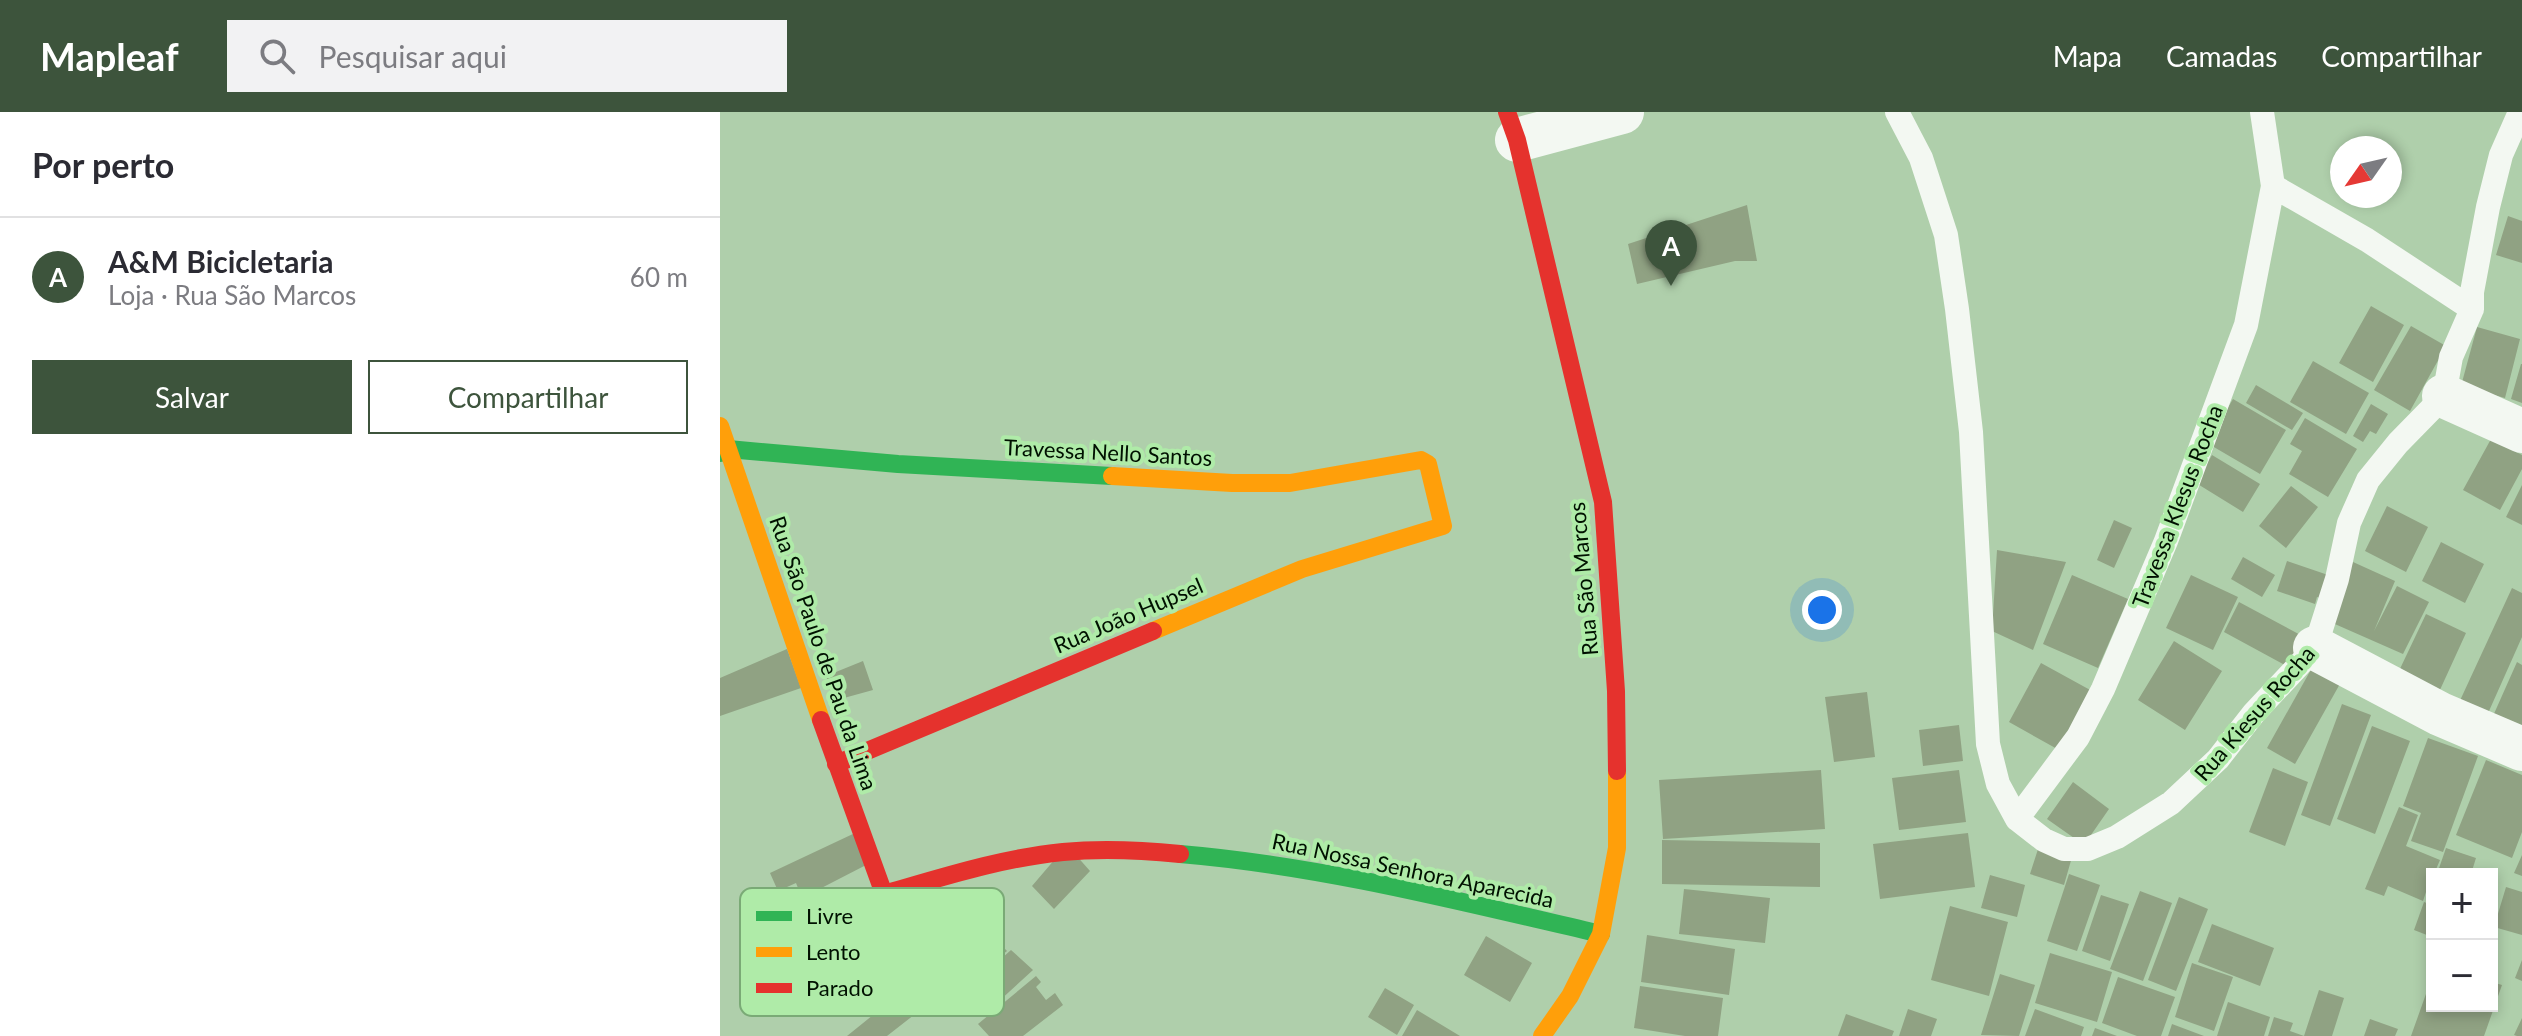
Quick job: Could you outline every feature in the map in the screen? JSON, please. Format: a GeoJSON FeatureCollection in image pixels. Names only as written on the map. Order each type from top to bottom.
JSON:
{"type":"FeatureCollection","features":[{"type":"Feature","properties":{"kind":"street"},"geometry":{"type":"LineString","coordinates":[[1512,126],[1622,112]]}},
{"type":"Feature","properties":{"kind":"street","name":"Rua São Marcos"},"geometry":{"type":"LineString","coordinates":[[1512,126],[1603,502],[1616,691],[1617,848],[1601,934],[1570,996],[1542,1036]]}},
{"type":"Feature","properties":{"kind":"street"},"geometry":{"type":"LineString","coordinates":[[2444,396],[2522,431]]}},
{"type":"Feature","properties":{"kind":"street","name":"Rua São Paulo de Pau da Lima"},"geometry":{"type":"LineString","coordinates":[[720,426],[724,451],[882,888]]}},
{"type":"Feature","properties":{"kind":"street","name":"Travessa Nello Santos"},"geometry":{"type":"LineString","coordinates":[[724,451],[1232,483],[1290,483],[1421,460],[1428,464],[1443,526]]}},
{"type":"Feature","properties":{"kind":"street","name":"Rua João Hupsel"},"geometry":{"type":"LineString","coordinates":[[836,764],[1302,569],[1443,526]]}},
{"type":"Feature","properties":{"kind":"street"},"geometry":{"type":"LineString","coordinates":[[2315,648],[2440,714],[2522,749]]}},
{"type":"Feature","properties":{"kind":"street","name":"Rua Nossa Senhora Aparecida"},"geometry":{"type":"LineString","coordinates":[[906,888],[1037,856],[1092,850],[1197,854],[1333,873],[1601,934]]}},
{"type":"Feature","properties":{"kind":"lane"},"geometry":{"type":"LineString","coordinates":[[1897,112],[1921,158],[1946,235],[1971,432],[1988,744],[1998,784],[2017,819]]}},
{"type":"Feature","properties":{"kind":"lane","name":"Travessa Klesus Rocha"},"geometry":{"type":"LineString","coordinates":[[2017,819],[2078,737],[2103,689],[2166,541],[2246,325],[2273,186],[2262,112]]}},
{"type":"Feature","properties":{"kind":"lane"},"geometry":{"type":"LineString","coordinates":[[2444,396],[2451,357],[2472,309],[2472,292],[2488,207],[2501,155],[2520,112]]}},
{"type":"Feature","properties":{"kind":"lane"},"geometry":{"type":"LineString","coordinates":[[2273,186],[2367,240],[2472,309]]}},
{"type":"Feature","properties":{"kind":"lane","name":"Rua Kiesus Rocha"},"geometry":{"type":"LineString","coordinates":[[2017,819],[2044,840],[2064,849],[2088,849],[2117,837],[2171,803],[2218,759],[2254,713],[2315,648],[2337,579],[2349,523],[2368,480],[2398,443],[2444,396]]}},
{"type":"Feature","properties":{"kind":"building"},"geometry":{"type":"Polygon","coordinates":[[[1747,205],[1757,261],[1735,261],[1637,284],[1628,244],[1747,205]]]}},
{"type":"Feature","properties":{"kind":"building"},"geometry":{"type":"Polygon","coordinates":[[[2508,216],[2522,221],[2522,263],[2496,255],[2508,216]]]}},
{"type":"Feature","properties":{"kind":"building"},"geometry":{"type":"Polygon","coordinates":[[[2371,306],[2404,325],[2373,382],[2339,363],[2371,306]]]}},
{"type":"Feature","properties":{"kind":"building"},"geometry":{"type":"Polygon","coordinates":[[[2411,326],[2446,346],[2410,411],[2374,390],[2411,326]]]}},
{"type":"Feature","properties":{"kind":"building"},"geometry":{"type":"Polygon","coordinates":[[[2477,327],[2520,339],[2505,398],[2461,386],[2477,327]]]}},
{"type":"Feature","properties":{"kind":"building"},"geometry":{"type":"Polygon","coordinates":[[[2313,361],[2369,393],[2346,434],[2290,402],[2313,361]]]}},
{"type":"Feature","properties":{"kind":"building"},"geometry":{"type":"Polygon","coordinates":[[[2522,364],[2522,403],[2511,399],[2522,364]]]}},
{"type":"Feature","properties":{"kind":"building"},"geometry":{"type":"Polygon","coordinates":[[[2256,385],[2303,413],[2292,430],[2246,403],[2256,385]]]}},
{"type":"Feature","properties":{"kind":"building"},"geometry":{"type":"Polygon","coordinates":[[[2233,399],[2286,430],[2260,474],[2207,443],[2233,399]]]}},
{"type":"Feature","properties":{"kind":"building"},"geometry":{"type":"Polygon","coordinates":[[[2371,404],[2388,414],[2376,434],[2370,431],[2363,442],[2353,436],[2371,404]]]}},
{"type":"Feature","properties":{"kind":"building"},"geometry":{"type":"Polygon","coordinates":[[[2305,418],[2357,449],[2328,497],[2289,474],[2302,451],[2290,444],[2305,418]]]}},
{"type":"Feature","properties":{"kind":"building"},"geometry":{"type":"Polygon","coordinates":[[[2491,439],[2522,455],[2522,469],[2500,510],[2463,490],[2491,439]]]}},
{"type":"Feature","properties":{"kind":"building"},"geometry":{"type":"Polygon","coordinates":[[[2212,455],[2260,484],[2243,512],[2196,483],[2212,455]]]}},
{"type":"Feature","properties":{"kind":"building"},"geometry":{"type":"Polygon","coordinates":[[[2522,485],[2522,525],[2506,517],[2522,485]]]}},
{"type":"Feature","properties":{"kind":"building"},"geometry":{"type":"Polygon","coordinates":[[[2291,486],[2318,507],[2286,548],[2259,526],[2291,486]]]}},
{"type":"Feature","properties":{"kind":"building"},"geometry":{"type":"Polygon","coordinates":[[[2387,506],[2428,527],[2406,572],[2365,551],[2387,506]]]}},
{"type":"Feature","properties":{"kind":"building"},"geometry":{"type":"Polygon","coordinates":[[[2114,520],[2132,528],[2114,568],[2097,560],[2114,520]]]}},
{"type":"Feature","properties":{"kind":"building"},"geometry":{"type":"Polygon","coordinates":[[[2441,542],[2484,564],[2465,603],[2422,581],[2441,542]]]}},
{"type":"Feature","properties":{"kind":"building"},"geometry":{"type":"Polygon","coordinates":[[[1997,550],[2066,562],[2033,650],[1992,631],[1997,550]]]}},
{"type":"Feature","properties":{"kind":"building"},"geometry":{"type":"Polygon","coordinates":[[[2243,557],[2275,575],[2262,597],[2231,579],[2243,557]]]}},
{"type":"Feature","properties":{"kind":"building"},"geometry":{"type":"Polygon","coordinates":[[[2287,561],[2331,576],[2323,599],[2317,597],[2315,604],[2277,591],[2287,561]]]}},
{"type":"Feature","properties":{"kind":"building"},"geometry":{"type":"Polygon","coordinates":[[[2353,562],[2395,581],[2374,631],[2397,586],[2429,602],[2403,654],[2328,621],[2353,562]]]}},
{"type":"Feature","properties":{"kind":"building"},"geometry":{"type":"Polygon","coordinates":[[[2072,575],[2128,599],[2098,668],[2043,644],[2072,575]]]}},
{"type":"Feature","properties":{"kind":"building"},"geometry":{"type":"Polygon","coordinates":[[[2191,575],[2238,597],[2213,650],[2166,628],[2191,575]]]}},
{"type":"Feature","properties":{"kind":"building"},"geometry":{"type":"Polygon","coordinates":[[[2512,588],[2522,593],[2522,637],[2485,720],[2457,707],[2512,588]]]}},
{"type":"Feature","properties":{"kind":"building"},"geometry":{"type":"Polygon","coordinates":[[[2239,602],[2308,639],[2292,669],[2224,632],[2239,602]]]}},
{"type":"Feature","properties":{"kind":"building"},"geometry":{"type":"Polygon","coordinates":[[[2426,614],[2466,633],[2439,692],[2398,673],[2426,614]]]}},
{"type":"Feature","properties":{"kind":"building"},"geometry":{"type":"Polygon","coordinates":[[[2174,641],[2222,671],[2185,730],[2138,700],[2174,641]]]}},
{"type":"Feature","properties":{"kind":"building"},"geometry":{"type":"Polygon","coordinates":[[[787,649],[801,688],[720,716],[720,678],[787,649]]]}},
{"type":"Feature","properties":{"kind":"building"},"geometry":{"type":"Polygon","coordinates":[[[863,661],[873,690],[833,701],[826,676],[863,661]]]}},
{"type":"Feature","properties":{"kind":"building"},"geometry":{"type":"Polygon","coordinates":[[[2517,662],[2522,665],[2522,730],[2493,716],[2517,662]]]}},
{"type":"Feature","properties":{"kind":"building"},"geometry":{"type":"Polygon","coordinates":[[[2041,663],[2092,691],[2059,750],[2009,722],[2041,663]]]}},
{"type":"Feature","properties":{"kind":"building"},"geometry":{"type":"Polygon","coordinates":[[[2313,666],[2341,682],[2295,764],[2267,748],[2313,666]]]}},
{"type":"Feature","properties":{"kind":"building"},"geometry":{"type":"Polygon","coordinates":[[[1867,692],[1875,757],[1834,762],[1825,697],[1867,692]]]}},
{"type":"Feature","properties":{"kind":"building"},"geometry":{"type":"Polygon","coordinates":[[[2342,704],[2371,715],[2330,826],[2301,815],[2342,704]]]}},
{"type":"Feature","properties":{"kind":"building"},"geometry":{"type":"Polygon","coordinates":[[[1959,725],[1963,761],[1923,766],[1919,730],[1959,725]]]}},
{"type":"Feature","properties":{"kind":"building"},"geometry":{"type":"Polygon","coordinates":[[[2372,726],[2410,741],[2375,834],[2337,819],[2372,726]]]}},
{"type":"Feature","properties":{"kind":"building"},"geometry":{"type":"Polygon","coordinates":[[[2428,738],[2478,756],[2443,852],[2411,841],[2421,813],[2403,806],[2428,738]]]}},
{"type":"Feature","properties":{"kind":"building"},"geometry":{"type":"Polygon","coordinates":[[[2486,760],[2522,775],[2522,832],[2512,858],[2456,835],[2486,760]]]}},
{"type":"Feature","properties":{"kind":"building"},"geometry":{"type":"Polygon","coordinates":[[[2273,768],[2308,782],[2285,846],[2249,832],[2273,768]]]}},
{"type":"Feature","properties":{"kind":"building"},"geometry":{"type":"Polygon","coordinates":[[[1821,770],[1825,829],[1663,839],[1659,780],[1821,770]]]}},
{"type":"Feature","properties":{"kind":"building"},"geometry":{"type":"Polygon","coordinates":[[[1959,770],[1966,822],[1899,830],[1892,778],[1959,770]]]}},
{"type":"Feature","properties":{"kind":"building"},"geometry":{"type":"Polygon","coordinates":[[[2073,782],[2109,809],[2084,845],[2047,819],[2073,782]]]}},
{"type":"Feature","properties":{"kind":"building"},"geometry":{"type":"Polygon","coordinates":[[[2399,807],[2418,815],[2406,846],[2440,860],[2437,868],[2426,868],[2423,901],[2388,886],[2384,896],[2365,889],[2399,807]]]}},
{"type":"Feature","properties":{"kind":"building"},"geometry":{"type":"Polygon","coordinates":[[[855,833],[868,864],[821,888],[798,888],[796,883],[777,888],[770,873],[855,833]]]}},
{"type":"Feature","properties":{"kind":"building"},"geometry":{"type":"Polygon","coordinates":[[[1968,833],[1975,887],[1880,899],[1873,844],[1968,833]]]}},
{"type":"Feature","properties":{"kind":"building"},"geometry":{"type":"Polygon","coordinates":[[[1662,840],[1820,843],[1820,887],[1662,884],[1662,840]]]}},
{"type":"Feature","properties":{"kind":"building"},"geometry":{"type":"Polygon","coordinates":[[[1067,845],[1090,871],[1054,909],[1032,886],[1067,845]]]}},
{"type":"Feature","properties":{"kind":"building"},"geometry":{"type":"Polygon","coordinates":[[[2039,846],[2072,857],[2064,885],[2030,874],[2039,846]]]}},
{"type":"Feature","properties":{"kind":"building"},"geometry":{"type":"Polygon","coordinates":[[[2446,848],[2476,858],[2473,868],[2439,868],[2446,848]]]}},
{"type":"Feature","properties":{"kind":"building"},"geometry":{"type":"Polygon","coordinates":[[[2522,855],[2522,876],[2514,873],[2522,855]]]}},
{"type":"Feature","properties":{"kind":"building"},"geometry":{"type":"Polygon","coordinates":[[[2069,874],[2100,885],[2077,951],[2047,941],[2069,874]]]}},
{"type":"Feature","properties":{"kind":"building"},"geometry":{"type":"Polygon","coordinates":[[[1990,875],[2025,885],[2017,917],[1981,908],[1990,875]]]}},
{"type":"Feature","properties":{"kind":"building"},"geometry":{"type":"Polygon","coordinates":[[[2506,887],[2522,892],[2522,935],[2498,928],[2498,914],[2506,887]]]}},
{"type":"Feature","properties":{"kind":"building"},"geometry":{"type":"Polygon","coordinates":[[[1684,889],[1770,898],[1765,943],[1679,934],[1684,889]]]}},
{"type":"Feature","properties":{"kind":"building"},"geometry":{"type":"Polygon","coordinates":[[[2140,891],[2172,903],[2143,981],[2110,969],[2140,891]]]}},
{"type":"Feature","properties":{"kind":"building"},"geometry":{"type":"Polygon","coordinates":[[[2101,895],[2129,904],[2110,961],[2082,951],[2101,895]]]}},
{"type":"Feature","properties":{"kind":"building"},"geometry":{"type":"Polygon","coordinates":[[[2179,897],[2208,909],[2176,991],[2148,980],[2179,897]]]}},
{"type":"Feature","properties":{"kind":"building"},"geometry":{"type":"Polygon","coordinates":[[[2424,902],[2426,903],[2426,935],[2414,930],[2424,902]]]}},
{"type":"Feature","properties":{"kind":"building"},"geometry":{"type":"Polygon","coordinates":[[[1950,906],[2008,922],[1989,996],[1931,980],[1950,906]]]}},
{"type":"Feature","properties":{"kind":"building"},"geometry":{"type":"Polygon","coordinates":[[[2212,924],[2274,948],[2260,986],[2198,962],[2212,924]]]}},
{"type":"Feature","properties":{"kind":"building"},"geometry":{"type":"Polygon","coordinates":[[[1647,935],[1735,949],[1729,995],[1641,982],[1647,935]]]}},
{"type":"Feature","properties":{"kind":"building"},"geometry":{"type":"Polygon","coordinates":[[[1486,936],[1532,963],[1510,1002],[1464,975],[1486,936]]]}},
{"type":"Feature","properties":{"kind":"building"},"geometry":{"type":"Polygon","coordinates":[[[1011,950],[1033,970],[1004,997],[1004,956],[1011,950]]]}},
{"type":"Feature","properties":{"kind":"building"},"geometry":{"type":"Polygon","coordinates":[[[2050,953],[2112,972],[2097,1022],[2035,1003],[2050,953]]]}},
{"type":"Feature","properties":{"kind":"building"},"geometry":{"type":"Polygon","coordinates":[[[2522,960],[2522,981],[2515,978],[2522,960]]]}},
{"type":"Feature","properties":{"kind":"building"},"geometry":{"type":"Polygon","coordinates":[[[2192,963],[2233,977],[2214,1031],[2175,1017],[2192,963]]]}},
{"type":"Feature","properties":{"kind":"building"},"geometry":{"type":"Polygon","coordinates":[[[2000,974],[2035,985],[2019,1036],[1981,1035],[2000,974]]]}},
{"type":"Feature","properties":{"kind":"building"},"geometry":{"type":"Polygon","coordinates":[[[1036,976],[1041,982],[1036,987],[1046,1000],[1055,993],[1063,1005],[1023,1036],[989,1036],[978,1024],[988,1016],[1004,1016],[1004,1002],[1036,976]]]}},
{"type":"Feature","properties":{"kind":"building"},"geometry":{"type":"Polygon","coordinates":[[[2118,977],[2175,997],[2161,1036],[2137,1036],[2102,1023],[2118,977]]]}},
{"type":"Feature","properties":{"kind":"building"},"geometry":{"type":"Polygon","coordinates":[[[1640,986],[1723,998],[1718,1036],[1685,1036],[1634,1028],[1640,986]]]}},
{"type":"Feature","properties":{"kind":"building"},"geometry":{"type":"Polygon","coordinates":[[[1385,988],[1414,1005],[1397,1035],[1368,1017],[1385,988]]]}},
{"type":"Feature","properties":{"kind":"building"},"geometry":{"type":"Polygon","coordinates":[[[2319,990],[2344,998],[2332,1036],[2304,1036],[2319,990]]]}},
{"type":"Feature","properties":{"kind":"building"},"geometry":{"type":"Polygon","coordinates":[[[2426,994],[2426,1012],[2492,1012],[2484,1036],[2411,1036],[2426,994]]]}},
{"type":"Feature","properties":{"kind":"building"},"geometry":{"type":"Polygon","coordinates":[[[2228,1002],[2270,1017],[2264,1036],[2217,1036],[2228,1002]]]}},
{"type":"Feature","properties":{"kind":"building"},"geometry":{"type":"Polygon","coordinates":[[[1908,1009],[1937,1019],[1931,1036],[1899,1036],[1908,1009]]]}},
{"type":"Feature","properties":{"kind":"building"},"geometry":{"type":"Polygon","coordinates":[[[2035,1009],[2084,1027],[2081,1036],[2025,1036],[2035,1009]]]}},
{"type":"Feature","properties":{"kind":"building"},"geometry":{"type":"Polygon","coordinates":[[[1417,1010],[1460,1036],[1402,1036],[1417,1010]]]}},
{"type":"Feature","properties":{"kind":"building"},"geometry":{"type":"Polygon","coordinates":[[[1846,1014],[1894,1031],[1892,1036],[1838,1036],[1846,1014]]]}},
{"type":"Feature","properties":{"kind":"building"},"geometry":{"type":"Polygon","coordinates":[[[872,1016],[913,1016],[887,1036],[847,1036],[872,1016]]]}},
{"type":"Feature","properties":{"kind":"building"},"geometry":{"type":"Polygon","coordinates":[[[2274,1017],[2293,1023],[2290,1031],[2304,1036],[2268,1036],[2274,1017]]]}},
{"type":"Feature","properties":{"kind":"building"},"geometry":{"type":"Polygon","coordinates":[[[2522,1018],[2522,1036],[2514,1035],[2522,1018]]]}},
{"type":"Feature","properties":{"kind":"building"},"geometry":{"type":"Polygon","coordinates":[[[2370,1019],[2398,1029],[2395,1036],[2364,1036],[2370,1019]]]}},
{"type":"Feature","properties":{"kind":"building"},"geometry":{"type":"Polygon","coordinates":[[[2172,1024],[2204,1036],[2168,1036],[2172,1024]]]}},
{"type":"Feature","properties":{"kind":"building"},"geometry":{"type":"Polygon","coordinates":[[[2095,1028],[2117,1036],[2092,1036],[2095,1028]]]}},
{"type":"Feature","properties":{"kind":"traffic: fast"},"geometry":{"type":"LineString","coordinates":[[720,453],[728,449],[898,464],[1112,476]]}},
{"type":"Feature","properties":{"kind":"traffic: fast"},"geometry":{"type":"LineString","coordinates":[[1180,854],[1339,876],[1601,934]]}},
{"type":"Feature","properties":{"kind":"traffic: slow"},"geometry":{"type":"LineString","coordinates":[[720,426],[821,720]]}},
{"type":"Feature","properties":{"kind":"traffic: slow"},"geometry":{"type":"LineString","coordinates":[[1112,476],[1290,483],[1421,460],[1428,464],[1443,526],[1302,569],[1153,631]]}},
{"type":"Feature","properties":{"kind":"traffic: slow"},"geometry":{"type":"LineString","coordinates":[[1542,1036],[1570,996],[1601,934],[1617,848],[1617,771]]}},
{"type":"Feature","properties":{"kind":"traffic: jam"},"geometry":{"type":"LineString","coordinates":[[1507,112],[1517,140],[1603,502],[1616,691],[1617,771]]}},
{"type":"Feature","properties":{"kind":"traffic: jam"},"geometry":{"type":"LineString","coordinates":[[836,764],[1153,631]]}},
{"type":"Feature","properties":{"kind":"traffic: jam"},"geometry":{"type":"LineString","coordinates":[[821,720],[882,888]]}},
{"type":"Feature","properties":{"kind":"traffic: jam"},"geometry":{"type":"LineString","coordinates":[[905,888],[1040,855],[1107,850],[1180,854]]}},
{"type":"Feature","properties":{"kind":"place","name":"A&M Bicicletaria"},"geometry":{"type":"Point","coordinates":[1671,286]}}]}
